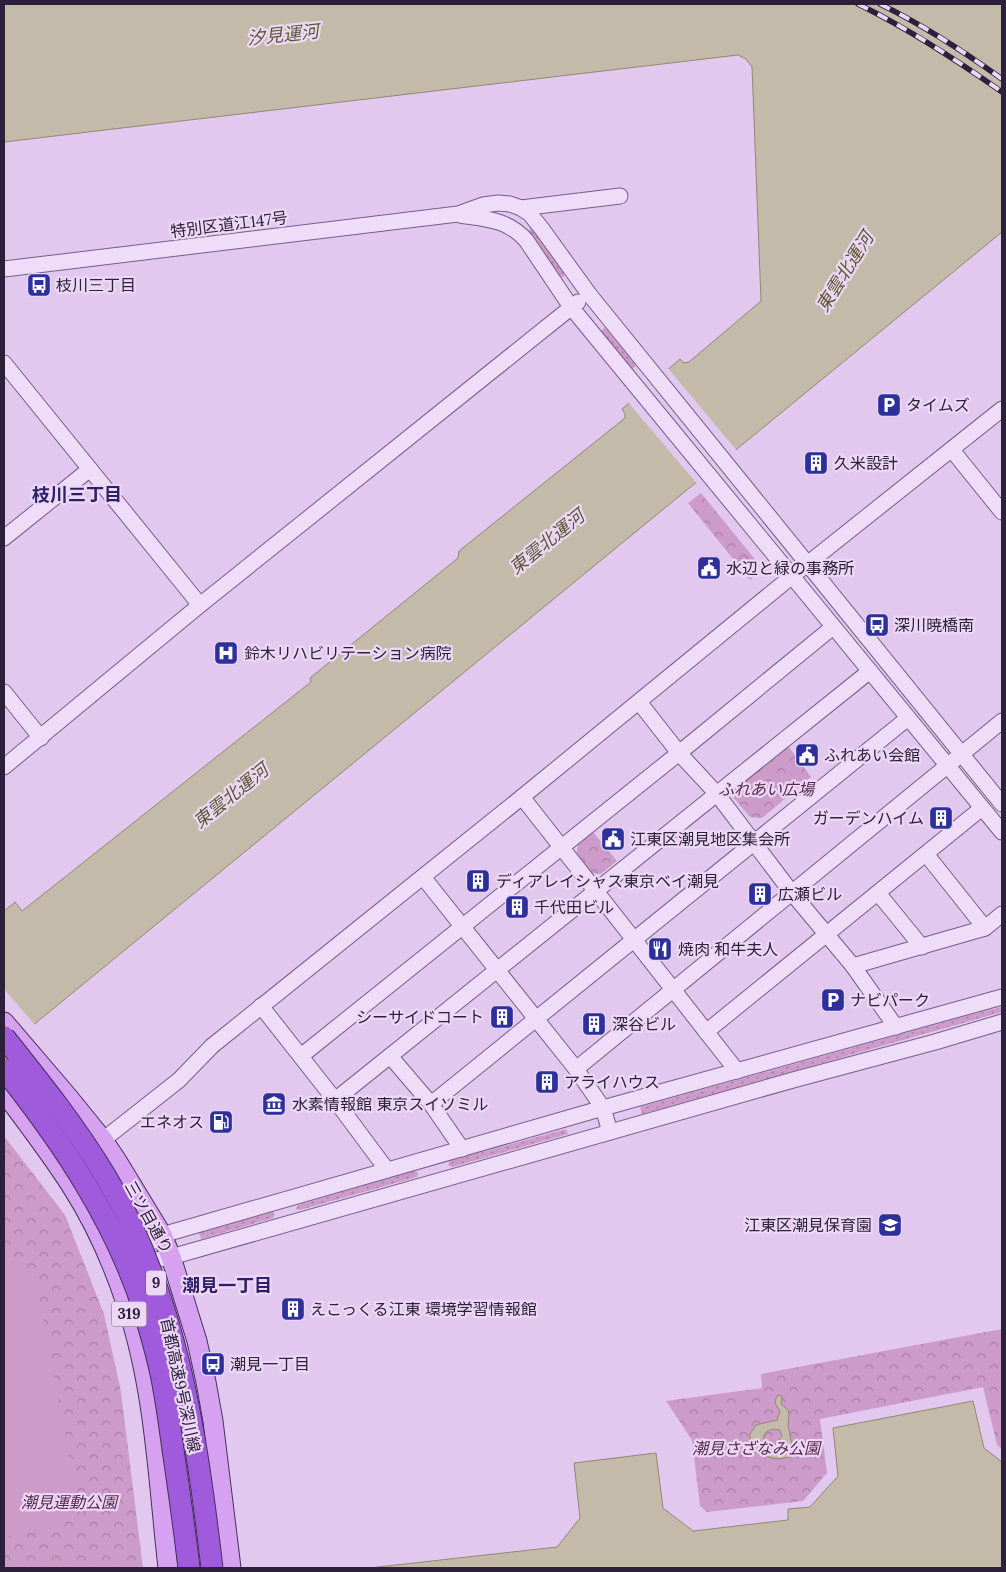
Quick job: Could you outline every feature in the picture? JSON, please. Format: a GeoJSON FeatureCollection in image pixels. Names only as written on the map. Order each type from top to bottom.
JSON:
{"type":"FeatureCollection","features":[{"type":"Feature","properties":{"kind":"highway","name":"首都高速9号深川線"},"geometry":{"type":"LineString","coordinates":[[4,1037],[68,1118],[107,1178],[132,1225],[158,1288],[178,1357],[201,1474],[224,1567]]}},
{"type":"Feature","properties":{"kind":"highway","name":"首都高速9号深川線"},"geometry":{"type":"LineString","coordinates":[[4,1069],[61,1145],[81,1178],[115,1241],[142,1305],[163,1384],[189,1568]]}},
{"type":"Feature","properties":{"kind":"main road","name":"三ツ目通り"},"geometry":{"type":"LineString","coordinates":[[4,1022],[103,1140],[162,1235],[171,1257],[197,1341],[213,1421],[224,1567]]}},
{"type":"Feature","properties":{"kind":"main road","name":"319"},"geometry":{"type":"LineString","coordinates":[[4,1092],[73,1188],[98,1234],[126,1303],[148,1392],[168,1568]]}},
{"type":"Feature","properties":{"kind":"street"},"geometry":{"type":"LineString","coordinates":[[521,208],[620,196]]}},
{"type":"Feature","properties":{"kind":"street","name":"特別区道江147号"},"geometry":{"type":"LineString","coordinates":[[4,268],[458,214],[483,205],[498,203],[510,204],[521,208]]}},
{"type":"Feature","properties":{"kind":"street"},"geometry":{"type":"LineString","coordinates":[[521,208],[530,214],[589,294],[643,362],[1002,804]]}},
{"type":"Feature","properties":{"kind":"street","name":"特別区道江147号"},"geometry":{"type":"LineString","coordinates":[[458,214],[500,222],[518,231],[526,240],[571,307],[1002,832]]}},
{"type":"Feature","properties":{"kind":"street"},"geometry":{"type":"LineString","coordinates":[[4,767],[200,605],[589,294]]}},
{"type":"Feature","properties":{"kind":"street"},"geometry":{"type":"LineString","coordinates":[[4,364],[200,605]]}},
{"type":"Feature","properties":{"kind":"street"},"geometry":{"type":"LineString","coordinates":[[103,1140],[179,1080],[212,1046],[261,1006],[1002,408]]}},
{"type":"Feature","properties":{"kind":"street"},"geometry":{"type":"LineString","coordinates":[[952,450],[1002,512]]}},
{"type":"Feature","properties":{"kind":"street"},"geometry":{"type":"LineString","coordinates":[[4,538],[90,469]]}},
{"type":"Feature","properties":{"kind":"street"},"geometry":{"type":"LineString","coordinates":[[301,1056],[680,753],[833,627]]}},
{"type":"Feature","properties":{"kind":"street"},"geometry":{"type":"LineString","coordinates":[[335,1100],[870,671]]}},
{"type":"Feature","properties":{"kind":"street"},"geometry":{"type":"LineString","coordinates":[[4,692],[41,738]]}},
{"type":"Feature","properties":{"kind":"street"},"geometry":{"type":"LineString","coordinates":[[639,702],[680,753],[717,794],[792,893],[853,966],[896,1027]]}},
{"type":"Feature","properties":{"kind":"street"},"geometry":{"type":"LineString","coordinates":[[431,1104],[908,718]]}},
{"type":"Feature","properties":{"kind":"street"},"geometry":{"type":"LineString","coordinates":[[576,1069],[1002,721]]}},
{"type":"Feature","properties":{"kind":"street"},"geometry":{"type":"LineString","coordinates":[[522,797],[737,1071]]}},
{"type":"Feature","properties":{"kind":"street"},"geometry":{"type":"LineString","coordinates":[[706,1032],[982,808]]}},
{"type":"Feature","properties":{"kind":"street"},"geometry":{"type":"LineString","coordinates":[[926,854],[985,928]]}},
{"type":"Feature","properties":{"kind":"street"},"geometry":{"type":"LineString","coordinates":[[423,877],[576,1069],[603,1108],[610,1132]]}},
{"type":"Feature","properties":{"kind":"street"},"geometry":{"type":"LineString","coordinates":[[878,893],[922,946]]}},
{"type":"Feature","properties":{"kind":"street"},"geometry":{"type":"LineString","coordinates":[[853,966],[985,928],[1002,914]]}},
{"type":"Feature","properties":{"kind":"street"},"geometry":{"type":"LineString","coordinates":[[113,1269],[162,1235],[603,1108],[1002,997]]}},
{"type":"Feature","properties":{"kind":"street"},"geometry":{"type":"LineString","coordinates":[[261,1006],[335,1100],[386,1170]]}},
{"type":"Feature","properties":{"kind":"street"},"geometry":{"type":"LineString","coordinates":[[113,1269],[171,1257],[1002,1022]]}},
{"type":"Feature","properties":{"kind":"street"},"geometry":{"type":"LineString","coordinates":[[390,1056],[431,1104],[462,1149]]}},
{"type":"Feature","properties":{"kind":"green space"},"geometry":{"type":"Polygon","coordinates":[[[530,228],[533,229],[564,274],[564,277],[560,277],[529,232],[530,228]]]}},
{"type":"Feature","properties":{"kind":"green space"},"geometry":{"type":"Polygon","coordinates":[[[605,327],[636,366],[631,370],[600,332],[605,327]]]}},
{"type":"Feature","properties":{"kind":"green space"},"geometry":{"type":"Polygon","coordinates":[[[701,493],[758,563],[756,575],[750,580],[688,503],[701,493]]]}},
{"type":"Feature","properties":{"kind":"green space","name":"ふれあい広場"},"geometry":{"type":"Polygon","coordinates":[[[788,746],[811,777],[762,818],[750,817],[734,798],[734,789],[788,746]]]}},
{"type":"Feature","properties":{"kind":"green space"},"geometry":{"type":"Polygon","coordinates":[[[593,832],[617,861],[601,874],[588,873],[576,857],[578,844],[593,832]]]}},
{"type":"Feature","properties":{"kind":"green space"},"geometry":{"type":"Polygon","coordinates":[[[1002,1007],[1002,1012],[642,1114],[640,1107],[1002,1007]]]}},
{"type":"Feature","properties":{"kind":"green space"},"geometry":{"type":"Polygon","coordinates":[[[566,1129],[568,1134],[452,1167],[448,1165],[450,1161],[566,1129]]]}},
{"type":"Feature","properties":{"kind":"green space","name":"潮見運動公園"},"geometry":{"type":"Polygon","coordinates":[[[4,1136],[65,1215],[104,1314],[121,1392],[143,1568],[4,1568],[4,1136]]]}},
{"type":"Feature","properties":{"kind":"green space"},"geometry":{"type":"Polygon","coordinates":[[[415,1171],[418,1173],[417,1177],[300,1210],[296,1209],[298,1205],[415,1171]]]}},
{"type":"Feature","properties":{"kind":"green space"},"geometry":{"type":"Polygon","coordinates":[[[272,1212],[275,1214],[273,1218],[201,1239],[199,1233],[272,1212]]]}},
{"type":"Feature","properties":{"kind":"green space"},"geometry":{"type":"Polygon","coordinates":[[[16,1260],[35,1274],[78,1502],[60,1526],[4,1537],[4,1262],[16,1260]]]}},
{"type":"Feature","properties":{"kind":"green space","name":"潮見さざなみ公園"},"geometry":{"type":"Polygon","coordinates":[[[1002,1329],[1002,1449],[997,1445],[983,1387],[820,1419],[827,1473],[803,1501],[707,1512],[700,1506],[692,1440],[666,1401],[762,1388],[761,1374],[1002,1329]]]}},
{"type":"Feature","properties":{"kind":"water"},"geometry":{"type":"Polygon","coordinates":[[[4,4],[1002,4],[1002,232],[4,1049],[4,911],[15,902],[22,911],[311,682],[310,678],[458,558],[459,551],[625,418],[622,409],[680,359],[684,363],[689,362],[761,301],[752,67],[746,59],[738,55],[4,142],[4,4]]]}},
{"type":"Feature","properties":{"kind":"water"},"geometry":{"type":"Polygon","coordinates":[[[778,1395],[782,1396],[781,1404],[788,1410],[788,1425],[793,1450],[789,1457],[778,1459],[754,1452],[750,1446],[750,1434],[756,1425],[777,1420],[780,1411],[775,1400],[778,1395]],[[775,1429],[766,1432],[763,1439],[764,1446],[773,1447],[782,1436],[780,1430],[775,1429]]]}},
{"type":"Feature","properties":{"kind":"water"},"geometry":{"type":"Polygon","coordinates":[[[973,1401],[984,1448],[1002,1462],[1002,1568],[369,1568],[557,1547],[580,1518],[574,1463],[656,1453],[663,1508],[693,1531],[788,1520],[788,1509],[810,1507],[838,1476],[833,1428],[973,1401]]]}},
{"type":"Feature","properties":{"kind":"pier"},"geometry":{"type":"Polygon","coordinates":[[[667,367],[738,452],[698,485],[627,401],[667,367]]]}},
{"type":"Feature","properties":{"kind":"pier"},"geometry":{"type":"Polygon","coordinates":[[[4,989],[36,1026],[4,1052],[4,989]]]}},
{"type":"Feature","properties":{"kind":"railway"},"geometry":{"type":"LineString","coordinates":[[858,4],[932,45],[1002,92]]}},
{"type":"Feature","properties":{"kind":"railway"},"geometry":{"type":"LineString","coordinates":[[880,4],[973,58],[1002,79]]}},
{"type":"Feature","properties":{"kind":"place","name":"枝川三丁目"},"geometry":{"type":"Point","coordinates":[39,285]}},
{"type":"Feature","properties":{"kind":"place","name":"タイムズ"},"geometry":{"type":"Point","coordinates":[889,405]}},
{"type":"Feature","properties":{"kind":"place","name":"久米設計"},"geometry":{"type":"Point","coordinates":[816,463]}},
{"type":"Feature","properties":{"kind":"place","name":"水辺と緑の事務所"},"geometry":{"type":"Point","coordinates":[709,568]}},
{"type":"Feature","properties":{"kind":"place","name":"深川暁橋南"},"geometry":{"type":"Point","coordinates":[877,625]}},
{"type":"Feature","properties":{"kind":"place","name":"鈴木リハビリテーション病院"},"geometry":{"type":"Point","coordinates":[226,653]}},
{"type":"Feature","properties":{"kind":"place","name":"ふれあい会館"},"geometry":{"type":"Point","coordinates":[807,755]}},
{"type":"Feature","properties":{"kind":"place","name":"ガーデンハイム"},"geometry":{"type":"Point","coordinates":[941,818]}},
{"type":"Feature","properties":{"kind":"place","name":"江東区潮見地区集会所"},"geometry":{"type":"Point","coordinates":[613,839]}},
{"type":"Feature","properties":{"kind":"place","name":"ディアレイシャス東京ベイ潮見"},"geometry":{"type":"Point","coordinates":[478,881]}},
{"type":"Feature","properties":{"kind":"place","name":"広瀬ビル"},"geometry":{"type":"Point","coordinates":[760,894]}},
{"type":"Feature","properties":{"kind":"place","name":"千代田ビル"},"geometry":{"type":"Point","coordinates":[517,907]}},
{"type":"Feature","properties":{"kind":"place","name":"焼肉 和牛夫人"},"geometry":{"type":"Point","coordinates":[660,949]}},
{"type":"Feature","properties":{"kind":"place","name":"ナビパーク"},"geometry":{"type":"Point","coordinates":[833,1000]}},
{"type":"Feature","properties":{"kind":"place","name":"シーサイドコート"},"geometry":{"type":"Point","coordinates":[502,1017]}},
{"type":"Feature","properties":{"kind":"place","name":"深谷ビル"},"geometry":{"type":"Point","coordinates":[594,1024]}},
{"type":"Feature","properties":{"kind":"place","name":"アライハウス"},"geometry":{"type":"Point","coordinates":[547,1082]}},
{"type":"Feature","properties":{"kind":"place","name":"水素情報館 東京スイソミル"},"geometry":{"type":"Point","coordinates":[274,1104]}},
{"type":"Feature","properties":{"kind":"place","name":"エネオス"},"geometry":{"type":"Point","coordinates":[221,1122]}},
{"type":"Feature","properties":{"kind":"place","name":"江東区潮見保育園"},"geometry":{"type":"Point","coordinates":[890,1225]}},
{"type":"Feature","properties":{"kind":"place","name":"えこっくる江東 環境学習情報館"},"geometry":{"type":"Point","coordinates":[293,1309]}},
{"type":"Feature","properties":{"kind":"place","name":"潮見一丁目"},"geometry":{"type":"Point","coordinates":[213,1364]}},
{"type":"Feature","properties":{"kind":"district","name":"枝川三丁目"},"geometry":{"type":"Point","coordinates":[77,495]}},
{"type":"Feature","properties":{"kind":"district","name":"潮見一丁目"},"geometry":{"type":"Point","coordinates":[227,1286]}},
{"type":"Feature","properties":{"kind":"water label","name":"汐見運河"},"geometry":{"type":"Point","coordinates":[283,35]}},
{"type":"Feature","properties":{"kind":"water label","name":"東雲北運河"},"geometry":{"type":"Point","coordinates":[845,272]}},
{"type":"Feature","properties":{"kind":"water label","name":"東雲北運河"},"geometry":{"type":"Point","coordinates":[547,542]}},
{"type":"Feature","properties":{"kind":"water label","name":"東雲北運河"},"geometry":{"type":"Point","coordinates":[231,796]}}]}
